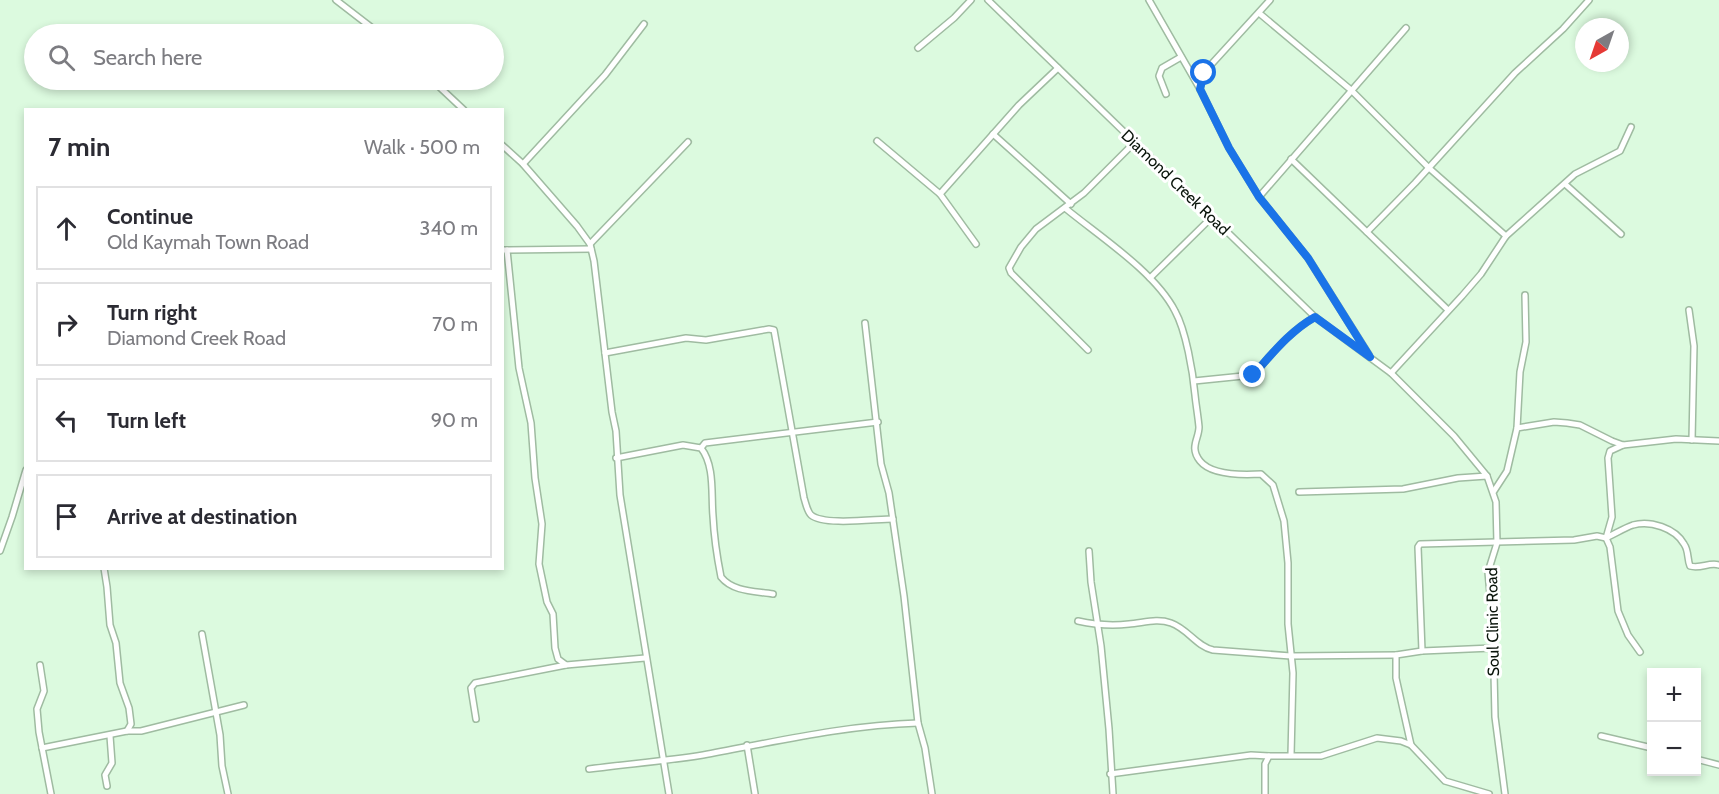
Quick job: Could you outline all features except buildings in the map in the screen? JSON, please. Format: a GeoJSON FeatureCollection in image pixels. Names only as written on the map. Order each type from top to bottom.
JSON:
{"type":"FeatureCollection","features":[{"type":"Feature","properties":{"kind":"street"},"geometry":{"type":"LineString","coordinates":[[336,0],[366,24]]}},
{"type":"Feature","properties":{"kind":"street"},"geometry":{"type":"LineString","coordinates":[[918,48],[954,18],[971,0]]}},
{"type":"Feature","properties":{"kind":"street","name":"Diamond Creek Road"},"geometry":{"type":"LineString","coordinates":[[988,0],[1315,317],[1370,357]]}},
{"type":"Feature","properties":{"kind":"street"},"geometry":{"type":"LineString","coordinates":[[1149,0],[1200,89],[1229,148],[1259,197],[1308,258],[1370,357]]}},
{"type":"Feature","properties":{"kind":"street"},"geometry":{"type":"LineString","coordinates":[[1200,89],[1202,78],[1208,68],[1270,0]]}},
{"type":"Feature","properties":{"kind":"street"},"geometry":{"type":"LineString","coordinates":[[1367,232],[1515,73],[1563,29],[1589,0]]}},
{"type":"Feature","properties":{"kind":"street"},"geometry":{"type":"LineString","coordinates":[[1260,13],[1350,90],[1429,168],[1506,236]]}},
{"type":"Feature","properties":{"kind":"street"},"geometry":{"type":"LineString","coordinates":[[523,164],[605,75],[644,24]]}},
{"type":"Feature","properties":{"kind":"street"},"geometry":{"type":"LineString","coordinates":[[1259,197],[1406,28]]}},
{"type":"Feature","properties":{"kind":"street"},"geometry":{"type":"LineString","coordinates":[[1166,94],[1159,76],[1162,68],[1181,57]]}},
{"type":"Feature","properties":{"kind":"street"},"geometry":{"type":"LineString","coordinates":[[940,194],[1019,105],[1058,68]]}},
{"type":"Feature","properties":{"kind":"street"},"geometry":{"type":"LineString","coordinates":[[443,90],[462,108]]}},
{"type":"Feature","properties":{"kind":"street"},"geometry":{"type":"LineString","coordinates":[[1391,373],[1481,274],[1506,236],[1575,174],[1620,151],[1631,127]]}},
{"type":"Feature","properties":{"kind":"street"},"geometry":{"type":"LineString","coordinates":[[993,134],[1071,204]]}},
{"type":"Feature","properties":{"kind":"street"},"geometry":{"type":"LineString","coordinates":[[877,141],[940,194],[976,244]]}},
{"type":"Feature","properties":{"kind":"street"},"geometry":{"type":"LineString","coordinates":[[566,665],[558,659],[555,648],[553,614],[547,602],[539,564],[542,524],[534,478],[531,423],[519,368],[505,250],[591,247],[688,142]]}},
{"type":"Feature","properties":{"kind":"street"},"geometry":{"type":"LineString","coordinates":[[1088,350],[1011,273],[1009,268],[1021,247],[1036,229],[1071,204],[1135,142]]}},
{"type":"Feature","properties":{"kind":"street"},"geometry":{"type":"LineString","coordinates":[[504,147],[558,203],[591,247],[616,431],[616,458],[645,658],[669,794]]}},
{"type":"Feature","properties":{"kind":"street"},"geometry":{"type":"LineString","coordinates":[[1291,159],[1449,310]]}},
{"type":"Feature","properties":{"kind":"street"},"geometry":{"type":"LineString","coordinates":[[1565,184],[1621,234]]}},
{"type":"Feature","properties":{"kind":"street"},"geometry":{"type":"LineString","coordinates":[[1065,208],[1150,278],[1175,310],[1194,381],[1199,429],[1195,439],[1196,451],[1202,463],[1215,470],[1238,476],[1261,474],[1273,485],[1284,521],[1288,563],[1288,624],[1293,673],[1291,755]]}},
{"type":"Feature","properties":{"kind":"street"},"geometry":{"type":"LineString","coordinates":[[1150,278],[1212,217]]}},
{"type":"Feature","properties":{"kind":"street"},"geometry":{"type":"LineString","coordinates":[[1494,491],[1507,471],[1516,428],[1520,372],[1526,342],[1525,295]]}},
{"type":"Feature","properties":{"kind":"street"},"geometry":{"type":"LineString","coordinates":[[1689,310],[1694,346],[1692,440]]}},
{"type":"Feature","properties":{"kind":"street"},"geometry":{"type":"LineString","coordinates":[[1194,381],[1253,375],[1282,342],[1315,317]]}},
{"type":"Feature","properties":{"kind":"street"},"geometry":{"type":"LineString","coordinates":[[865,322],[881,464],[889,493],[904,596],[918,723],[925,748],[932,794]]}},
{"type":"Feature","properties":{"kind":"street"},"geometry":{"type":"LineString","coordinates":[[605,353],[686,338],[705,340],[774,330],[808,513],[814,518],[828,521],[893,519]]}},
{"type":"Feature","properties":{"kind":"street","name":"Soul Clinic Road"},"geometry":{"type":"LineString","coordinates":[[1370,357],[1391,373],[1454,436],[1487,476],[1494,491],[1497,543],[1488,572],[1493,628],[1495,717],[1505,794]]}},
{"type":"Feature","properties":{"kind":"street"},"geometry":{"type":"LineString","coordinates":[[701,448],[705,443],[878,422]]}},
{"type":"Feature","properties":{"kind":"street"},"geometry":{"type":"LineString","coordinates":[[1516,428],[1554,422],[1568,423],[1580,425],[1623,445]]}},
{"type":"Feature","properties":{"kind":"street"},"geometry":{"type":"LineString","coordinates":[[1640,652],[1628,635],[1618,611],[1611,547],[1606,538],[1612,517],[1608,458],[1610,451],[1623,445],[1676,439],[1719,441]]}},
{"type":"Feature","properties":{"kind":"street"},"geometry":{"type":"LineString","coordinates":[[616,458],[683,445],[701,448]]}},
{"type":"Feature","properties":{"kind":"street"},"geometry":{"type":"LineString","coordinates":[[701,448],[710,465],[713,519],[721,577],[727,584],[734,587],[773,594]]}},
{"type":"Feature","properties":{"kind":"street"},"geometry":{"type":"LineString","coordinates":[[1299,492],[1403,489],[1458,478],[1487,476]]}},
{"type":"Feature","properties":{"kind":"street"},"geometry":{"type":"LineString","coordinates":[[0,551],[24,477]]}},
{"type":"Feature","properties":{"kind":"street"},"geometry":{"type":"LineString","coordinates":[[1422,651],[1419,545],[1574,540],[1597,536],[1606,538],[1635,525],[1649,524],[1666,528],[1680,538],[1689,554],[1690,566],[1703,567],[1712,563],[1719,565]]}},
{"type":"Feature","properties":{"kind":"street"},"geometry":{"type":"LineString","coordinates":[[1089,551],[1109,729],[1113,794]]}},
{"type":"Feature","properties":{"kind":"street"},"geometry":{"type":"LineString","coordinates":[[104,570],[108,587],[110,625],[116,643],[120,683],[129,708],[130,724],[127,731]]}},
{"type":"Feature","properties":{"kind":"street"},"geometry":{"type":"LineString","coordinates":[[1078,621],[1098,625],[1159,621],[1172,623],[1187,632],[1203,647],[1228,652],[1291,656],[1396,655],[1422,651],[1492,648]]}},
{"type":"Feature","properties":{"kind":"street"},"geometry":{"type":"LineString","coordinates":[[202,634],[228,794]]}},
{"type":"Feature","properties":{"kind":"street"},"geometry":{"type":"LineString","coordinates":[[1396,655],[1396,678],[1411,746]]}},
{"type":"Feature","properties":{"kind":"street"},"geometry":{"type":"LineString","coordinates":[[476,719],[471,688],[475,682],[566,665],[645,658]]}},
{"type":"Feature","properties":{"kind":"street"},"geometry":{"type":"LineString","coordinates":[[40,665],[44,691],[37,709],[51,794]]}},
{"type":"Feature","properties":{"kind":"street"},"geometry":{"type":"LineString","coordinates":[[42,748],[127,731],[141,731],[244,705]]}},
{"type":"Feature","properties":{"kind":"street"},"geometry":{"type":"LineString","coordinates":[[589,769],[703,755],[747,745],[835,731],[918,723]]}},
{"type":"Feature","properties":{"kind":"street"},"geometry":{"type":"LineString","coordinates":[[106,786],[105,775],[112,764],[110,736]]}},
{"type":"Feature","properties":{"kind":"street"},"geometry":{"type":"LineString","coordinates":[[1601,736],[1647,747]]}},
{"type":"Feature","properties":{"kind":"street"},"geometry":{"type":"LineString","coordinates":[[1110,774],[1251,755],[1321,756],[1377,738],[1401,741],[1411,746],[1445,781],[1489,794]]}},
{"type":"Feature","properties":{"kind":"street"},"geometry":{"type":"LineString","coordinates":[[747,745],[755,794]]}},
{"type":"Feature","properties":{"kind":"street"},"geometry":{"type":"LineString","coordinates":[[1265,794],[1265,764],[1269,756]]}},
{"type":"Feature","properties":{"kind":"street"},"geometry":{"type":"LineString","coordinates":[[1701,760],[1719,765]]}},
{"type":"Feature","properties":{"kind":"route"},"geometry":{"type":"LineString","coordinates":[[1204,73],[1200,89],[1229,148],[1259,197],[1308,258],[1370,357],[1315,317],[1282,342],[1253,375]]}}]}
